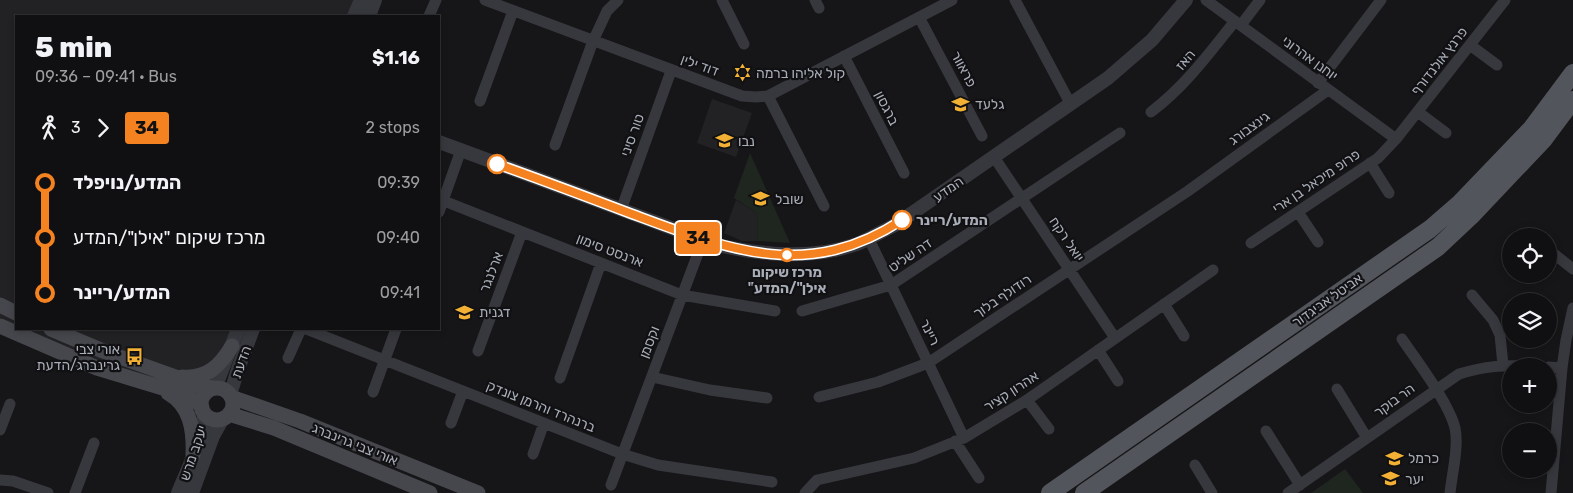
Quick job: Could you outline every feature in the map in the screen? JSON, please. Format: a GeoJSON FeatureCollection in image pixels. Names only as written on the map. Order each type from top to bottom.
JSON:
{"type":"FeatureCollection","features":[{"type":"Feature","properties":{"kind":"main road","name":"אביטל אביגדור"},"geometry":{"type":"LineString","coordinates":[[1050,493],[1430,229],[1460,204],[1532,128],[1573,73]]}},
{"type":"Feature","properties":{"kind":"main road","name":"אביטל אביגדור"},"geometry":{"type":"LineString","coordinates":[[1084,493],[1438,247],[1471,216],[1544,139],[1573,100]]}},
{"type":"Feature","properties":{"kind":"main road"},"geometry":{"type":"LineString","coordinates":[[0,305],[15,312]]}},
{"type":"Feature","properties":{"kind":"main road"},"geometry":{"type":"LineString","coordinates":[[0,326],[97,368],[192,398],[210,418],[226,416],[232,406],[231,396],[224,389],[198,386],[103,351],[53,330]]}},
{"type":"Feature","properties":{"kind":"main road"},"geometry":{"type":"LineString","coordinates":[[171,375],[193,378],[208,373],[222,362],[232,346]]}},
{"type":"Feature","properties":{"kind":"main road"},"geometry":{"type":"LineString","coordinates":[[158,387],[178,400],[188,416],[193,436],[193,455]]}},
{"type":"Feature","properties":{"kind":"main road"},"geometry":{"type":"LineString","coordinates":[[203,410],[202,398],[209,390],[214,388]]}},
{"type":"Feature","properties":{"kind":"main road","name":"אורי צבי גרינברג"},"geometry":{"type":"LineString","coordinates":[[231,396],[478,493]]}},
{"type":"Feature","properties":{"kind":"main road","name":"אורי צבי גרינברג"},"geometry":{"type":"LineString","coordinates":[[226,416],[274,428],[430,493]]}},
{"type":"Feature","properties":{"kind":"street"},"geometry":{"type":"LineString","coordinates":[[354,15],[361,0]]}},
{"type":"Feature","properties":{"kind":"street"},"geometry":{"type":"LineString","coordinates":[[369,15],[375,0]]}},
{"type":"Feature","properties":{"kind":"street"},"geometry":{"type":"LineString","coordinates":[[429,15],[436,0]]}},
{"type":"Feature","properties":{"kind":"street","name":"דוד ילין"},"geometry":{"type":"LineString","coordinates":[[485,0],[671,71],[742,96],[756,98],[768,96],[952,0]]}},
{"type":"Feature","properties":{"kind":"street"},"geometry":{"type":"LineString","coordinates":[[555,145],[593,42],[607,11],[618,0]]}},
{"type":"Feature","properties":{"kind":"street"},"geometry":{"type":"LineString","coordinates":[[722,0],[744,44]]}},
{"type":"Feature","properties":{"kind":"street"},"geometry":{"type":"LineString","coordinates":[[1015,0],[1070,103]]}},
{"type":"Feature","properties":{"kind":"street","name":"המדע"},"geometry":{"type":"LineString","coordinates":[[440,142],[702,240],[735,249],[766,254],[795,255],[829,252],[869,239],[895,225],[1108,78],[1134,57],[1169,22],[1186,0]]}},
{"type":"Feature","properties":{"kind":"street","name":"יוחנן אהרוני"},"geometry":{"type":"LineString","coordinates":[[1206,0],[1396,140]]}},
{"type":"Feature","properties":{"kind":"street","name":"האז"},"geometry":{"type":"LineString","coordinates":[[1151,112],[1171,97],[1193,75],[1260,0]]}},
{"type":"Feature","properties":{"kind":"street","name":"גינצבורג"},"geometry":{"type":"LineString","coordinates":[[1188,191],[1323,86],[1381,0]]}},
{"type":"Feature","properties":{"kind":"street","name":"פרנץ אולנדורף"},"geometry":{"type":"LineString","coordinates":[[1396,140],[1505,0]]}},
{"type":"Feature","properties":{"kind":"street"},"geometry":{"type":"LineString","coordinates":[[480,101],[512,11]]}},
{"type":"Feature","properties":{"kind":"street","name":"פראוור"},"geometry":{"type":"LineString","coordinates":[[919,17],[982,136]]}},
{"type":"Feature","properties":{"kind":"street"},"geometry":{"type":"LineString","coordinates":[[1470,46],[1497,65]]}},
{"type":"Feature","properties":{"kind":"street","name":"ברגסון"},"geometry":{"type":"LineString","coordinates":[[844,56],[904,173]]}},
{"type":"Feature","properties":{"kind":"street","name":"טור סיני"},"geometry":{"type":"LineString","coordinates":[[621,210],[671,71]]}},
{"type":"Feature","properties":{"kind":"street"},"geometry":{"type":"LineString","coordinates":[[768,96],[824,206]]}},
{"type":"Feature","properties":{"kind":"street"},"geometry":{"type":"LineString","coordinates":[[1418,112],[1446,133]]}},
{"type":"Feature","properties":{"kind":"street","name":"דה שליט"},"geometry":{"type":"LineString","coordinates":[[802,311],[891,286],[1120,133]]}},
{"type":"Feature","properties":{"kind":"street","name":"פרופ מיכאל בן ארי"},"geometry":{"type":"LineString","coordinates":[[1251,244],[1378,158],[1396,140]]}},
{"type":"Feature","properties":{"kind":"street"},"geometry":{"type":"LineString","coordinates":[[440,204],[461,150]]}},
{"type":"Feature","properties":{"kind":"street","name":"יואל רקח"},"geometry":{"type":"LineString","coordinates":[[994,156],[1115,338]]}},
{"type":"Feature","properties":{"kind":"street"},"geometry":{"type":"LineString","coordinates":[[1370,163],[1389,193]]}},
{"type":"Feature","properties":{"kind":"street","name":"רודולף בלוך"},"geometry":{"type":"LineString","coordinates":[[819,397],[878,382],[928,363],[1188,191]]}},
{"type":"Feature","properties":{"kind":"street","name":"ארנסט סימון"},"geometry":{"type":"LineString","coordinates":[[440,204],[522,232],[682,295],[775,311]]}},
{"type":"Feature","properties":{"kind":"street"},"geometry":{"type":"LineString","coordinates":[[1298,212],[1318,242]]}},
{"type":"Feature","properties":{"kind":"street","name":"ארלנגר"},"geometry":{"type":"LineString","coordinates":[[478,351],[522,232]]}},
{"type":"Feature","properties":{"kind":"street","name":"ריינר"},"geometry":{"type":"LineString","coordinates":[[869,239],[928,363],[960,440],[979,478]]}},
{"type":"Feature","properties":{"kind":"street","name":"וקסמן"},"geometry":{"type":"LineString","coordinates":[[611,484],[702,240]]}},
{"type":"Feature","properties":{"kind":"street"},"geometry":{"type":"LineString","coordinates":[[1557,256],[1573,269]]}},
{"type":"Feature","properties":{"kind":"street"},"geometry":{"type":"LineString","coordinates":[[560,378],[601,263]]}},
{"type":"Feature","properties":{"kind":"street","name":"אהרון קציר"},"geometry":{"type":"LineString","coordinates":[[805,493],[817,480],[914,458],[960,440],[1027,400],[1213,270]]}},
{"type":"Feature","properties":{"kind":"street"},"geometry":{"type":"LineString","coordinates":[[1472,295],[1493,320],[1500,335],[1502,358]]}},
{"type":"Feature","properties":{"kind":"street"},"geometry":{"type":"LineString","coordinates":[[1164,304],[1184,336]]}},
{"type":"Feature","properties":{"kind":"street"},"geometry":{"type":"LineString","coordinates":[[1551,493],[1562,368],[1573,308]]}},
{"type":"Feature","properties":{"kind":"street","name":"הדעת"},"geometry":{"type":"LineString","coordinates":[[214,388],[238,330]]}},
{"type":"Feature","properties":{"kind":"street","name":"הדעת"},"geometry":{"type":"LineString","coordinates":[[231,396],[238,369],[253,330]]}},
{"type":"Feature","properties":{"kind":"street"},"geometry":{"type":"LineString","coordinates":[[288,358],[301,330]]}},
{"type":"Feature","properties":{"kind":"street","name":"ברנהרד והרמן צונדק"},"geometry":{"type":"LineString","coordinates":[[309,330],[622,454],[658,465],[772,482]]}},
{"type":"Feature","properties":{"kind":"street"},"geometry":{"type":"LineString","coordinates":[[372,392],[396,330]]}},
{"type":"Feature","properties":{"kind":"street"},"geometry":{"type":"LineString","coordinates":[[1402,338],[1450,412],[1455,429],[1450,493]]}},
{"type":"Feature","properties":{"kind":"street"},"geometry":{"type":"LineString","coordinates":[[1098,350],[1118,381]]}},
{"type":"Feature","properties":{"kind":"street","name":"הר בוקר"},"geometry":{"type":"LineString","coordinates":[[1288,493],[1459,374],[1482,367],[1502,365]]}},
{"type":"Feature","properties":{"kind":"street"},"geometry":{"type":"LineString","coordinates":[[1557,368],[1562,368]]}},
{"type":"Feature","properties":{"kind":"street"},"geometry":{"type":"LineString","coordinates":[[652,377],[710,390],[767,398]]}},
{"type":"Feature","properties":{"kind":"street"},"geometry":{"type":"LineString","coordinates":[[1337,389],[1367,438]]}},
{"type":"Feature","properties":{"kind":"street"},"geometry":{"type":"LineString","coordinates":[[451,423],[463,391]]}},
{"type":"Feature","properties":{"kind":"street"},"geometry":{"type":"LineString","coordinates":[[1027,400],[1049,429]]}},
{"type":"Feature","properties":{"kind":"street"},"geometry":{"type":"LineString","coordinates":[[0,430],[10,404]]}},
{"type":"Feature","properties":{"kind":"street","name":"יעקב מרש"},"geometry":{"type":"LineString","coordinates":[[178,493],[204,426],[203,410]]}},
{"type":"Feature","properties":{"kind":"street","name":"יעקב מרש"},"geometry":{"type":"LineString","coordinates":[[192,493],[213,436],[226,416]]}},
{"type":"Feature","properties":{"kind":"street"},"geometry":{"type":"LineString","coordinates":[[533,454],[544,423]]}},
{"type":"Feature","properties":{"kind":"street"},"geometry":{"type":"LineString","coordinates":[[1266,431],[1300,485]]}},
{"type":"Feature","properties":{"kind":"street"},"geometry":{"type":"LineString","coordinates":[[74,493],[94,443]]}},
{"type":"Feature","properties":{"kind":"street"},"geometry":{"type":"LineString","coordinates":[[1195,465],[1212,493]]}},
{"type":"Feature","properties":{"kind":"street"},"geometry":{"type":"LineString","coordinates":[[0,480],[13,481],[48,493]]}},
{"type":"Feature","properties":{"kind":"shaded area"},"geometry":{"type":"Polygon","coordinates":[[[0,0],[370,0],[362,15],[15,15],[15,330],[237,330],[214,391],[201,399],[182,402],[93,374],[0,334],[0,0]]]}},
{"type":"Feature","properties":{"kind":"shaded area"},"geometry":{"type":"Polygon","coordinates":[[[712,99],[752,113],[736,157],[697,143],[712,99]]]}},
{"type":"Feature","properties":{"kind":"shaded area"},"geometry":{"type":"Polygon","coordinates":[[[750,153],[790,243],[758,241],[757,213],[734,198],[750,153]]]}},
{"type":"Feature","properties":{"kind":"shaded area"},"geometry":{"type":"Polygon","coordinates":[[[736,200],[757,213],[758,241],[742,241],[724,233],[736,200]]]}},
{"type":"Feature","properties":{"kind":"shaded area"},"geometry":{"type":"Polygon","coordinates":[[[1345,469],[1363,493],[1311,493],[1345,469]]]}},
{"type":"Feature","properties":{"kind":"bus line","name":"34"},"geometry":{"type":"LineString","coordinates":[[497,164],[702,240],[735,249],[766,254],[795,255],[829,252],[869,239],[902,220]]}},
{"type":"Feature","properties":{"kind":"place","name":"קול אליהו ברמה"},"geometry":{"type":"Point","coordinates":[742,73]}},
{"type":"Feature","properties":{"kind":"place","name":"גלעד"},"geometry":{"type":"Point","coordinates":[961,104]}},
{"type":"Feature","properties":{"kind":"place","name":"נבו"},"geometry":{"type":"Point","coordinates":[724,141]}},
{"type":"Feature","properties":{"kind":"place","name":"שובל"},"geometry":{"type":"Point","coordinates":[761,199]}},
{"type":"Feature","properties":{"kind":"place","name":"המדע/ריינר"},"geometry":{"type":"Point","coordinates":[902,220]}},
{"type":"Feature","properties":{"kind":"place","name":"מרכז שיקום \"אילן\"/המדע"},"geometry":{"type":"Point","coordinates":[787,255]}},
{"type":"Feature","properties":{"kind":"place","name":"דגנית"},"geometry":{"type":"Point","coordinates":[465,312]}},
{"type":"Feature","properties":{"kind":"place","name":"אורי צבי גרינברג/הדעת"},"geometry":{"type":"Point","coordinates":[134,357]}},
{"type":"Feature","properties":{"kind":"place","name":"כרמל"},"geometry":{"type":"Point","coordinates":[1394,458]}},
{"type":"Feature","properties":{"kind":"place","name":"יער"},"geometry":{"type":"Point","coordinates":[1391,479]}}]}
